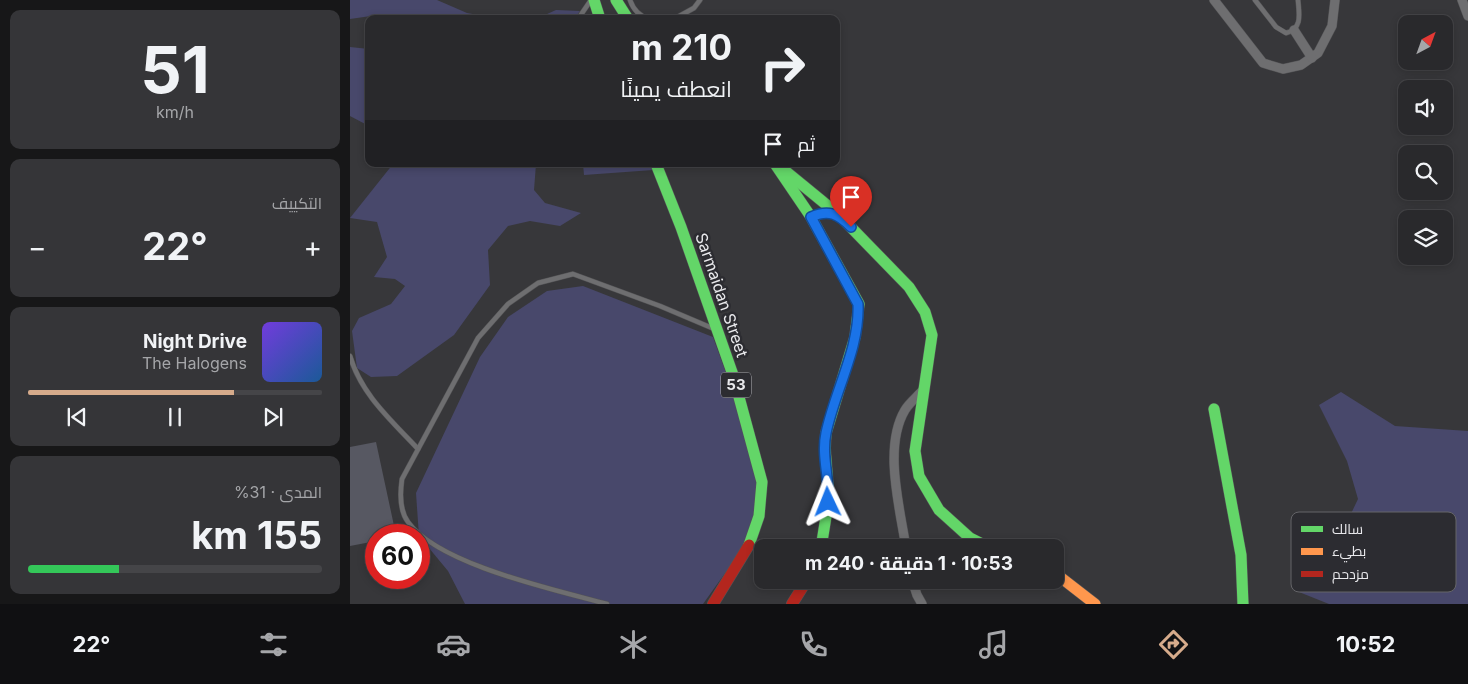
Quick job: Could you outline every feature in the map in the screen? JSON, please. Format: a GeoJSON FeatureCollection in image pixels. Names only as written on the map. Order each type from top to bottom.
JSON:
{"type":"FeatureCollection","features":[{"type":"Feature","properties":{"kind":"main road"},"geometry":{"type":"LineString","coordinates":[[592,0],[598,15]]}},
{"type":"Feature","properties":{"kind":"main road"},"geometry":{"type":"LineString","coordinates":[[616,0],[625,15]]}},
{"type":"Feature","properties":{"kind":"main road","name":"Sarmaidan Street"},"geometry":{"type":"LineString","coordinates":[[657,167],[681,227],[733,375],[762,482],[763,500],[752,544],[713,604]]}},
{"type":"Feature","properties":{"kind":"main road"},"geometry":{"type":"LineString","coordinates":[[778,167],[811,217],[858,304],[859,319],[826,433],[824,450],[829,490],[821,539]]}},
{"type":"Feature","properties":{"kind":"main road"},"geometry":{"type":"LineString","coordinates":[[780,167],[839,215],[909,287],[925,312],[932,335],[926,388],[919,416],[915,451],[919,476],[939,510],[972,539]]}},
{"type":"Feature","properties":{"kind":"main road"},"geometry":{"type":"LineString","coordinates":[[811,217],[826,212],[839,215]]}},
{"type":"Feature","properties":{"kind":"main road"},"geometry":{"type":"LineString","coordinates":[[1214,409],[1234,526],[1242,555],[1243,604]]}},
{"type":"Feature","properties":{"kind":"main road"},"geometry":{"type":"LineString","coordinates":[[1064,580],[1095,604]]}},
{"type":"Feature","properties":{"kind":"main road"},"geometry":{"type":"LineString","coordinates":[[792,604],[801,589]]}},
{"type":"Feature","properties":{"kind":"street"},"geometry":{"type":"LineString","coordinates":[[1214,0],[1267,65],[1289,69],[1301,65],[1312,58],[1322,47],[1329,34],[1334,17],[1335,0]]}},
{"type":"Feature","properties":{"kind":"street"},"geometry":{"type":"LineString","coordinates":[[1462,0],[1468,16]]}},
{"type":"Feature","properties":{"kind":"street"},"geometry":{"type":"LineString","coordinates":[[1294,30],[1312,58]]}},
{"type":"Feature","properties":{"kind":"street"},"geometry":{"type":"LineString","coordinates":[[905,539],[894,469],[896,435],[905,410],[926,388]]}},
{"type":"Feature","properties":{"kind":"street"},"geometry":{"type":"LineString","coordinates":[[915,589],[922,604]]}},
{"type":"Feature","properties":{"kind":"lane"},"geometry":{"type":"LineString","coordinates":[[581,15],[592,0]]}},
{"type":"Feature","properties":{"kind":"lane"},"geometry":{"type":"LineString","coordinates":[[630,0],[633,8],[641,15]]}},
{"type":"Feature","properties":{"kind":"lane"},"geometry":{"type":"LineString","coordinates":[[681,15],[694,8],[700,0]]}},
{"type":"Feature","properties":{"kind":"lane"},"geometry":{"type":"LineString","coordinates":[[1255,0],[1279,30],[1286,32],[1294,30],[1299,21],[1298,0]]}},
{"type":"Feature","properties":{"kind":"lane"},"geometry":{"type":"LineString","coordinates":[[607,604],[464,562],[428,541],[408,522],[399,497],[402,478],[478,338],[508,304],[538,283],[573,274],[660,306],[716,330]]}},
{"type":"Feature","properties":{"kind":"lane"},"geometry":{"type":"LineString","coordinates":[[350,356],[355,374],[363,388],[418,449]]}},
{"type":"Feature","properties":{"kind":"shaded area"},"geometry":{"type":"Polygon","coordinates":[[[350,0],[437,0],[467,13],[478,15],[365,15],[365,17],[350,19],[350,0]]]}},
{"type":"Feature","properties":{"kind":"shaded area"},"geometry":{"type":"Polygon","coordinates":[[[556,10],[580,11],[577,15],[545,15],[556,10]]]}},
{"type":"Feature","properties":{"kind":"shaded area"},"geometry":{"type":"Polygon","coordinates":[[[350,47],[365,49],[365,124],[350,116],[350,47]]]}},
{"type":"Feature","properties":{"kind":"shaded area"},"geometry":{"type":"Polygon","coordinates":[[[391,167],[536,167],[534,190],[545,203],[581,213],[560,226],[530,221],[508,226],[488,250],[490,285],[454,335],[397,376],[371,377],[357,368],[352,331],[359,318],[391,304],[405,286],[395,279],[374,277],[387,257],[377,222],[350,218],[391,167]]]}},
{"type":"Feature","properties":{"kind":"shaded area"},"geometry":{"type":"Polygon","coordinates":[[[583,167],[652,167],[653,170],[584,175],[583,167]]]}},
{"type":"Feature","properties":{"kind":"shaded area"},"geometry":{"type":"Polygon","coordinates":[[[583,286],[713,337],[742,417],[761,501],[750,538],[703,604],[465,604],[448,571],[430,549],[430,524],[418,524],[416,493],[480,357],[508,317],[547,291],[583,286]]]}},
{"type":"Feature","properties":{"kind":"shaded area"},"geometry":{"type":"Polygon","coordinates":[[[1341,392],[1395,426],[1468,431],[1468,604],[1329,604],[1299,592],[1456,592],[1456,512],[1352,512],[1358,499],[1347,461],[1319,405],[1341,392]]]}},
{"type":"Feature","properties":{"kind":"building"},"geometry":{"type":"Polygon","coordinates":[[[376,442],[394,524],[365,524],[365,543],[350,546],[350,447],[376,442]]]}},
{"type":"Feature","properties":{"kind":"traffic: fast"},"geometry":{"type":"LineString","coordinates":[[594,0],[599,15]]}},
{"type":"Feature","properties":{"kind":"traffic: fast"},"geometry":{"type":"LineString","coordinates":[[616,0],[625,15]]}},
{"type":"Feature","properties":{"kind":"traffic: fast"},"geometry":{"type":"LineString","coordinates":[[657,167],[681,227],[733,375],[762,482],[759,516],[749,545]]}},
{"type":"Feature","properties":{"kind":"traffic: fast"},"geometry":{"type":"LineString","coordinates":[[777,167],[811,217],[859,304],[855,337],[826,433],[825,448],[829,498],[822,539]]}},
{"type":"Feature","properties":{"kind":"traffic: fast"},"geometry":{"type":"LineString","coordinates":[[780,167],[839,215],[909,287],[925,312],[932,335],[915,451],[919,476],[939,510],[972,539]]}},
{"type":"Feature","properties":{"kind":"traffic: fast"},"geometry":{"type":"LineString","coordinates":[[1214,409],[1241,555],[1243,604]]}},
{"type":"Feature","properties":{"kind":"traffic: slow"},"geometry":{"type":"LineString","coordinates":[[1064,580],[1095,604]]}},
{"type":"Feature","properties":{"kind":"traffic: jam"},"geometry":{"type":"LineString","coordinates":[[713,604],[749,545]]}},
{"type":"Feature","properties":{"kind":"traffic: jam"},"geometry":{"type":"LineString","coordinates":[[792,604],[801,589]]}},
{"type":"Feature","properties":{"kind":"route"},"geometry":{"type":"LineString","coordinates":[[828,502],[829,490],[824,450],[826,433],[859,319],[858,304],[852,291],[811,217],[826,212],[839,215],[851,227]]}}]}
